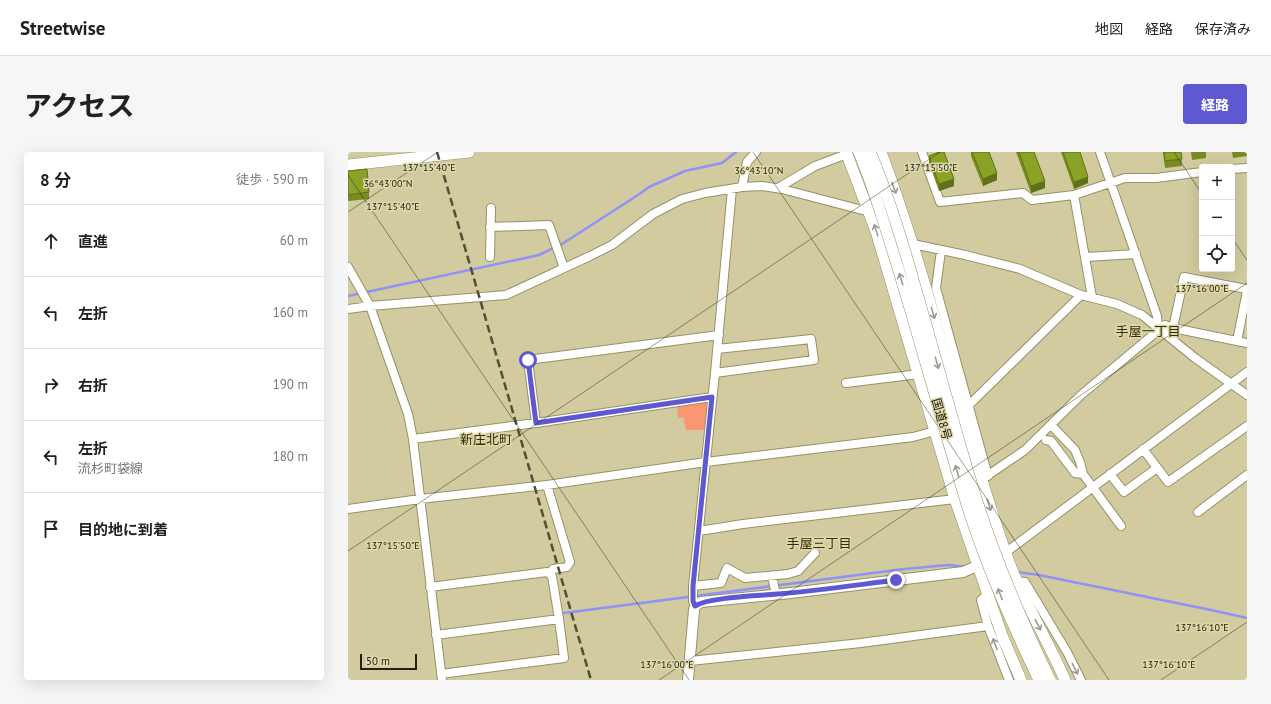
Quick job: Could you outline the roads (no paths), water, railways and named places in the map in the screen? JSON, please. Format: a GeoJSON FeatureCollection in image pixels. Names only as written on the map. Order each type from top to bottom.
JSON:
{"type":"FeatureCollection","features":[{"type":"Feature","properties":{"kind":"highway"},"geometry":{"type":"LineString","coordinates":[[348,166],[469,152]]}},
{"type":"Feature","properties":{"kind":"highway","name":"国道8号"},"geometry":{"type":"LineString","coordinates":[[859,152],[897,264],[966,500],[985,557],[1012,623],[1039,680]]}},
{"type":"Feature","properties":{"kind":"highway","name":"国道8号"},"geometry":{"type":"LineString","coordinates":[[870,152],[888,198],[976,496],[995,555],[1019,615],[1050,680]]}},
{"type":"Feature","properties":{"kind":"highway"},"geometry":{"type":"LineString","coordinates":[[881,152],[900,202],[965,408],[1005,553],[1016,581],[1065,680]]}},
{"type":"Feature","properties":{"kind":"highway"},"geometry":{"type":"LineString","coordinates":[[847,153],[876,231],[955,499],[1003,638],[1021,680]]}},
{"type":"Feature","properties":{"kind":"main road"},"geometry":{"type":"LineString","coordinates":[[688,680],[694,610],[695,606],[701,602],[775,592],[963,572],[1005,553]]}},
{"type":"Feature","properties":{"kind":"street"},"geometry":{"type":"LineString","coordinates":[[742,187],[747,162],[756,152]]}},
{"type":"Feature","properties":{"kind":"street"},"geometry":{"type":"LineString","coordinates":[[922,152],[940,202],[1023,193],[1032,200],[1074,195],[1125,178],[1156,178],[1199,172]]}},
{"type":"Feature","properties":{"kind":"street"},"geometry":{"type":"LineString","coordinates":[[1100,152],[1157,316],[1158,328]]}},
{"type":"Feature","properties":{"kind":"street"},"geometry":{"type":"LineString","coordinates":[[778,188],[815,166],[847,153]]}},
{"type":"Feature","properties":{"kind":"street"},"geometry":{"type":"LineString","coordinates":[[1235,169],[1247,168]]}},
{"type":"Feature","properties":{"kind":"street"},"geometry":{"type":"LineString","coordinates":[[348,309],[506,295],[612,245],[653,214],[682,199],[705,193],[742,187],[762,186],[778,188],[870,212]]}},
{"type":"Feature","properties":{"kind":"street"},"geometry":{"type":"LineString","coordinates":[[695,606],[693,601],[693,586],[700,531],[732,189]]}},
{"type":"Feature","properties":{"kind":"street"},"geometry":{"type":"LineString","coordinates":[[1074,195],[1092,297]]}},
{"type":"Feature","properties":{"kind":"street"},"geometry":{"type":"LineString","coordinates":[[490,257],[491,208]]}},
{"type":"Feature","properties":{"kind":"street"},"geometry":{"type":"LineString","coordinates":[[490,227],[549,225],[564,268]]}},
{"type":"Feature","properties":{"kind":"street"},"geometry":{"type":"LineString","coordinates":[[913,244],[989,261],[1020,270],[1081,295],[1117,304],[1142,315],[1247,396]]}},
{"type":"Feature","properties":{"kind":"street"},"geometry":{"type":"LineString","coordinates":[[941,250],[936,288],[965,408]]}},
{"type":"Feature","properties":{"kind":"street"},"geometry":{"type":"LineString","coordinates":[[1086,257],[1136,254]]}},
{"type":"Feature","properties":{"kind":"street"},"geometry":{"type":"LineString","coordinates":[[348,267],[370,306],[408,414],[413,439],[430,587],[441,677],[564,658],[552,576],[547,572],[430,587]]}},
{"type":"Feature","properties":{"kind":"street"},"geometry":{"type":"LineString","coordinates":[[1173,328],[1184,277],[1247,290],[1237,341]]}},
{"type":"Feature","properties":{"kind":"street"},"geometry":{"type":"LineString","coordinates":[[965,408],[1081,295]]}},
{"type":"Feature","properties":{"kind":"street"},"geometry":{"type":"LineString","coordinates":[[985,478],[1025,450],[1081,395],[1154,334],[1158,328],[1165,325],[1173,328],[1247,343]]}},
{"type":"Feature","properties":{"kind":"street"},"geometry":{"type":"LineString","coordinates":[[536,423],[528,360],[719,335]]}},
{"type":"Feature","properties":{"kind":"street"},"geometry":{"type":"LineString","coordinates":[[715,373],[814,360],[811,339],[717,350]]}},
{"type":"Feature","properties":{"kind":"street"},"geometry":{"type":"LineString","coordinates":[[1005,553],[1247,372]]}},
{"type":"Feature","properties":{"kind":"street"},"geometry":{"type":"LineString","coordinates":[[846,383],[919,374]]}},
{"type":"Feature","properties":{"kind":"street"},"geometry":{"type":"LineString","coordinates":[[413,439],[536,423],[712,397]]}},
{"type":"Feature","properties":{"kind":"street"},"geometry":{"type":"LineString","coordinates":[[1052,425],[1075,450],[1083,474],[1121,526]]}},
{"type":"Feature","properties":{"kind":"street"},"geometry":{"type":"LineString","coordinates":[[1143,449],[1168,482],[1247,426]]}},
{"type":"Feature","properties":{"kind":"street"},"geometry":{"type":"LineString","coordinates":[[348,509],[706,462],[913,437],[935,431]]}},
{"type":"Feature","properties":{"kind":"street"},"geometry":{"type":"LineString","coordinates":[[1046,440],[1052,441],[1075,473],[1083,474]]}},
{"type":"Feature","properties":{"kind":"street"},"geometry":{"type":"LineString","coordinates":[[1110,474],[1124,492],[1157,468]]}},
{"type":"Feature","properties":{"kind":"street"},"geometry":{"type":"LineString","coordinates":[[1198,512],[1247,475]]}},
{"type":"Feature","properties":{"kind":"street"},"geometry":{"type":"LineString","coordinates":[[547,484],[570,562],[567,567],[553,569],[550,574]]}},
{"type":"Feature","properties":{"kind":"street"},"geometry":{"type":"LineString","coordinates":[[700,531],[743,524],[955,499]]}},
{"type":"Feature","properties":{"kind":"street"},"geometry":{"type":"LineString","coordinates":[[693,586],[721,583],[727,568],[745,578],[772,578],[788,574],[798,571],[815,553]]}},
{"type":"Feature","properties":{"kind":"street"},"geometry":{"type":"LineString","coordinates":[[772,578],[775,592]]}},
{"type":"Feature","properties":{"kind":"street"},"geometry":{"type":"LineString","coordinates":[[1016,581],[1025,582],[1067,652],[1081,680]]}},
{"type":"Feature","properties":{"kind":"street"},"geometry":{"type":"LineString","coordinates":[[988,594],[981,600],[988,626],[1009,680]]}},
{"type":"Feature","properties":{"kind":"street"},"geometry":{"type":"LineString","coordinates":[[436,635],[559,619]]}},
{"type":"Feature","properties":{"kind":"street"},"geometry":{"type":"LineString","coordinates":[[690,661],[861,643],[988,626]]}},
{"type":"Feature","properties":{"kind":"waterway"},"geometry":{"type":"LineString","coordinates":[[348,296],[539,255],[562,244],[649,187],[685,171],[722,163],[736,152]]}},
{"type":"Feature","properties":{"kind":"waterway"},"geometry":{"type":"LineString","coordinates":[[564,613],[904,569],[948,565],[966,567]]}},
{"type":"Feature","properties":{"kind":"waterway"},"geometry":{"type":"LineString","coordinates":[[1017,572],[1039,575],[1247,618]]}},
{"type":"Feature","properties":{"kind":"railway"},"geometry":{"type":"LineString","coordinates":[[437,152],[591,680]]}},
{"type":"Feature","properties":{"kind":"district","name":"手屋一丁目"},"geometry":{"type":"Point","coordinates":[1148,331]}},
{"type":"Feature","properties":{"kind":"district","name":"新庄北町"},"geometry":{"type":"Point","coordinates":[486,439]}},
{"type":"Feature","properties":{"kind":"district","name":"手屋三丁目"},"geometry":{"type":"Point","coordinates":[819,543]}}]}
